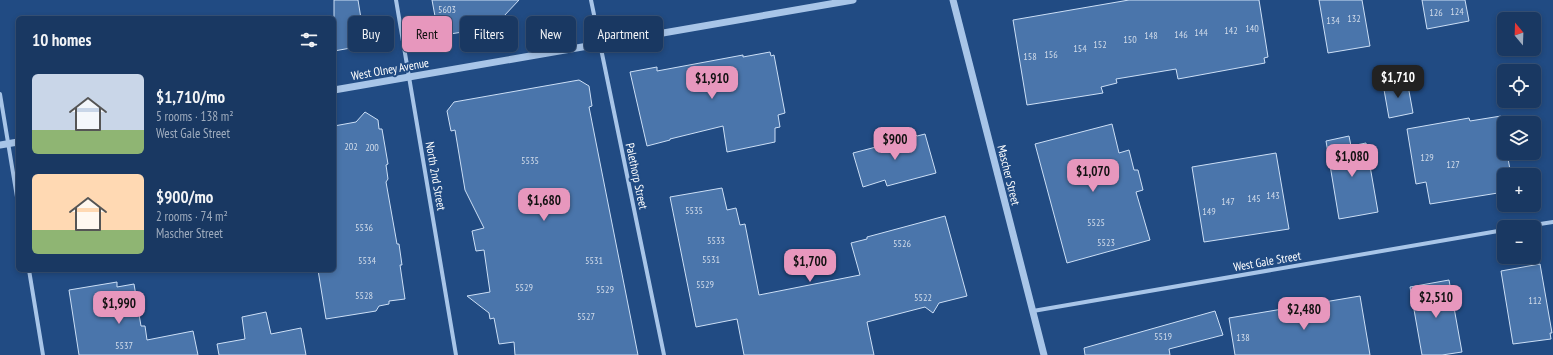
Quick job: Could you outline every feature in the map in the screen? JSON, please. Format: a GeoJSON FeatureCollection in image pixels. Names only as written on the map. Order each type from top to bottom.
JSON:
{"type":"FeatureCollection","features":[{"type":"Feature","properties":{"kind":"street","name":"North 2nd Street"},"geometry":{"type":"LineString","coordinates":[[396,0],[456,355]]}},
{"type":"Feature","properties":{"kind":"street","name":"Palethorp Street"},"geometry":{"type":"LineString","coordinates":[[591,0],[594,16]]}},
{"type":"Feature","properties":{"kind":"street","name":"West Olney Avenue"},"geometry":{"type":"LineString","coordinates":[[663,32],[853,0]]}},
{"type":"Feature","properties":{"kind":"street","name":"Mascher Street"},"geometry":{"type":"LineString","coordinates":[[953,0],[1044,355]]}},
{"type":"Feature","properties":{"kind":"street","name":"West Olney Avenue"},"geometry":{"type":"LineString","coordinates":[[336,90],[584,46]]}},
{"type":"Feature","properties":{"kind":"street","name":"Palethorp Street"},"geometry":{"type":"LineString","coordinates":[[601,52],[664,355]]}},
{"type":"Feature","properties":{"kind":"street"},"geometry":{"type":"LineString","coordinates":[[0,94],[16,191]]}},
{"type":"Feature","properties":{"kind":"street"},"geometry":{"type":"LineString","coordinates":[[0,145],[16,142]]}},
{"type":"Feature","properties":{"kind":"street"},"geometry":{"type":"LineString","coordinates":[[1541,224],[1553,222]]}},
{"type":"Feature","properties":{"kind":"street","name":"West Gale Street"},"geometry":{"type":"LineString","coordinates":[[1032,312],[1497,231]]}},
{"type":"Feature","properties":{"kind":"street"},"geometry":{"type":"LineString","coordinates":[[29,272],[43,355]]}},
{"type":"Feature","properties":{"kind":"building"},"geometry":{"type":"Polygon","coordinates":[[[334,0],[358,0],[361,16],[348,16],[348,48],[336,51],[336,16],[334,16],[334,0]]]}},
{"type":"Feature","properties":{"kind":"building"},"geometry":{"type":"Polygon","coordinates":[[[432,0],[519,0],[504,16],[460,16],[460,32],[452,34],[452,16],[435,16],[432,0]]]}},
{"type":"Feature","properties":{"kind":"building"},"geometry":{"type":"Polygon","coordinates":[[[1129,0],[1259,0],[1268,57],[1264,58],[1265,63],[1178,79],[1176,69],[1116,79],[1117,83],[1101,87],[1103,93],[1027,105],[1013,20],[1129,0]]]}},
{"type":"Feature","properties":{"kind":"building"},"geometry":{"type":"Polygon","coordinates":[[[1319,0],[1362,0],[1370,46],[1328,53],[1319,0]]]}},
{"type":"Feature","properties":{"kind":"building"},"geometry":{"type":"Polygon","coordinates":[[[1422,0],[1465,0],[1469,21],[1427,29],[1422,0]]]}},
{"type":"Feature","properties":{"kind":"building"},"geometry":{"type":"Polygon","coordinates":[[[770,52],[771,56],[774,55],[785,113],[778,115],[780,127],[775,128],[775,142],[727,152],[723,126],[647,146],[630,72],[657,67],[657,71],[743,55],[743,57],[770,52]]]}},
{"type":"Feature","properties":{"kind":"building"},"geometry":{"type":"Polygon","coordinates":[[[579,80],[589,86],[592,106],[589,107],[638,355],[515,355],[514,342],[499,344],[494,318],[490,319],[489,313],[467,296],[490,292],[484,250],[476,251],[472,231],[484,228],[465,190],[455,130],[451,131],[447,111],[454,102],[579,80]]]}},
{"type":"Feature","properties":{"kind":"building"},"geometry":{"type":"Polygon","coordinates":[[[1407,80],[1413,113],[1389,118],[1383,84],[1407,80]]]}},
{"type":"Feature","properties":{"kind":"building"},"geometry":{"type":"Polygon","coordinates":[[[365,112],[378,120],[379,129],[382,129],[388,164],[386,165],[388,179],[386,182],[397,244],[399,244],[402,265],[400,265],[405,299],[389,301],[389,304],[379,306],[376,311],[326,319],[318,272],[336,272],[336,126],[356,122],[365,112]]]}},
{"type":"Feature","properties":{"kind":"building"},"geometry":{"type":"Polygon","coordinates":[[[1497,117],[1497,160],[1508,160],[1510,168],[1497,168],[1497,193],[1430,204],[1426,182],[1416,184],[1407,129],[1469,118],[1470,121],[1497,117]]]}},
{"type":"Feature","properties":{"kind":"building"},"geometry":{"type":"Polygon","coordinates":[[[1112,124],[1119,153],[1129,150],[1134,170],[1138,170],[1143,190],[1136,192],[1150,240],[1067,263],[1035,144],[1112,124]]]}},
{"type":"Feature","properties":{"kind":"building"},"geometry":{"type":"Polygon","coordinates":[[[925,134],[936,173],[887,186],[885,180],[863,187],[853,153],[876,147],[875,144],[908,135],[909,137],[925,134]]]}},
{"type":"Feature","properties":{"kind":"building"},"geometry":{"type":"Polygon","coordinates":[[[1349,136],[1351,146],[1366,143],[1378,212],[1339,219],[1326,141],[1349,136]]]}},
{"type":"Feature","properties":{"kind":"building"},"geometry":{"type":"Polygon","coordinates":[[[1276,153],[1289,229],[1204,242],[1192,167],[1276,153]]]}},
{"type":"Feature","properties":{"kind":"building"},"geometry":{"type":"Polygon","coordinates":[[[722,188],[727,210],[736,208],[740,225],[745,224],[759,295],[860,275],[851,243],[867,239],[867,237],[945,216],[967,296],[939,303],[933,313],[925,307],[867,322],[874,355],[744,355],[737,319],[696,327],[670,197],[722,188]]]}},
{"type":"Feature","properties":{"kind":"building"},"geometry":{"type":"Polygon","coordinates":[[[1540,264],[1552,333],[1550,333],[1551,339],[1513,344],[1501,271],[1540,264]]]}},
{"type":"Feature","properties":{"kind":"building"},"geometry":{"type":"Polygon","coordinates":[[[1449,280],[1462,352],[1442,355],[1422,355],[1410,287],[1449,280]]]}},
{"type":"Feature","properties":{"kind":"building"},"geometry":{"type":"Polygon","coordinates":[[[117,282],[117,287],[134,284],[141,326],[145,326],[147,340],[193,331],[198,355],[79,355],[69,290],[117,282]]]}},
{"type":"Feature","properties":{"kind":"building"},"geometry":{"type":"Polygon","coordinates":[[[1360,296],[1370,355],[1235,355],[1229,318],[1360,296]]]}},
{"type":"Feature","properties":{"kind":"building"},"geometry":{"type":"Polygon","coordinates":[[[1215,311],[1223,335],[1169,349],[1170,355],[1085,355],[1084,348],[1215,311]]]}},
{"type":"Feature","properties":{"kind":"building"},"geometry":{"type":"Polygon","coordinates":[[[266,312],[271,334],[301,328],[306,355],[219,355],[217,344],[245,339],[242,317],[266,312]]]}}]}
